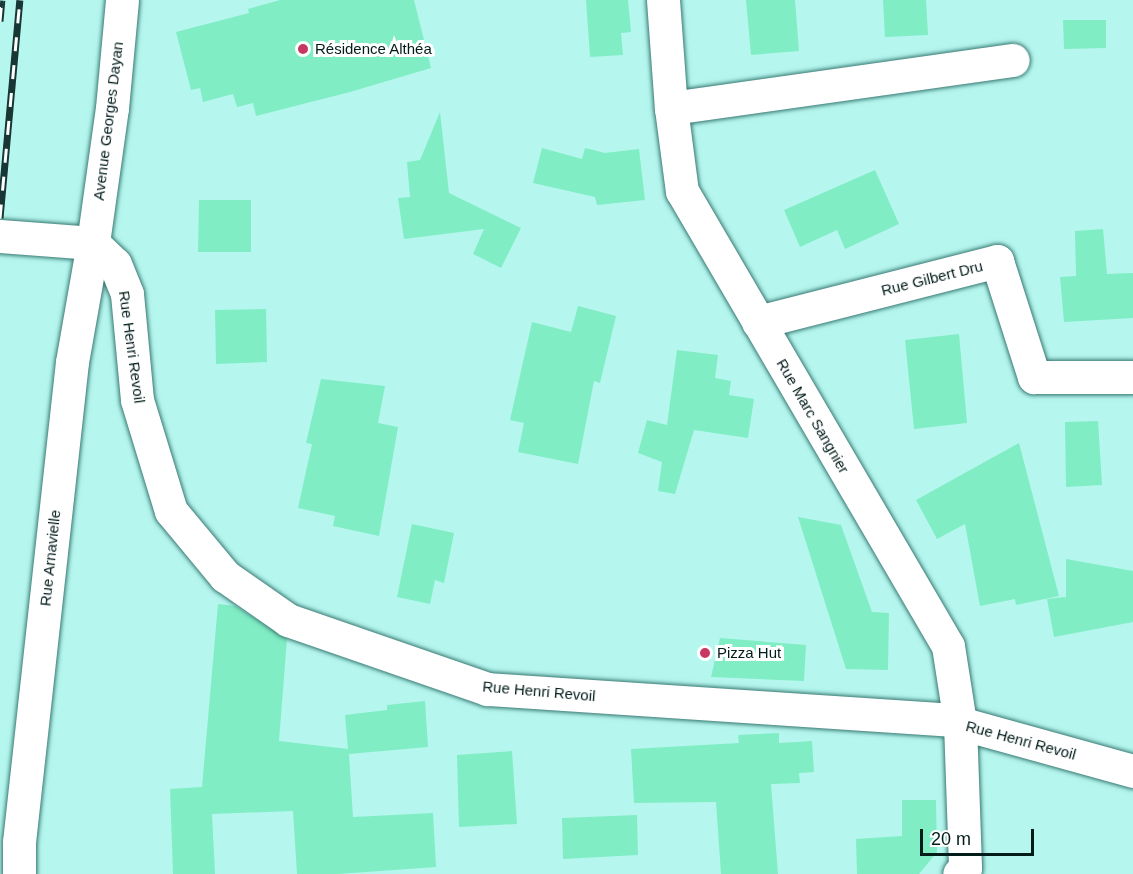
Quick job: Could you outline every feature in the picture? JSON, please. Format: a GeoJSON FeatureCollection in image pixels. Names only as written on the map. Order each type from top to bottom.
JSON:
{"type":"FeatureCollection","features":[{"type":"Feature","properties":{"kind":"street","name":"Avenue Georges Dayan"},"geometry":{"type":"LineString","coordinates":[[77,242],[112,108],[122,0]]}},
{"type":"Feature","properties":{"kind":"street","name":"Rue Marc Sangnier"},"geometry":{"type":"LineString","coordinates":[[663,0],[671,108],[682,191],[948,646],[960,723],[965,868],[959,874]]}},
{"type":"Feature","properties":{"kind":"street"},"geometry":{"type":"LineString","coordinates":[[671,108],[1013,60]]}},
{"type":"Feature","properties":{"kind":"street"},"geometry":{"type":"LineString","coordinates":[[0,236],[77,242]]}},
{"type":"Feature","properties":{"kind":"street","name":"Rue Henri Revoil"},"geometry":{"type":"LineString","coordinates":[[77,242],[115,264],[128,294],[137,400],[171,511],[225,576],[288,620],[487,689],[949,720],[1133,771]]}},
{"type":"Feature","properties":{"kind":"street","name":"Rue Arnavielle"},"geometry":{"type":"LineString","coordinates":[[19,874],[19,842],[72,362],[77,242]]}},
{"type":"Feature","properties":{"kind":"street","name":"Rue Gilbert Dru"},"geometry":{"type":"LineString","coordinates":[[758,322],[997,261],[1034,377],[1133,377]]}},
{"type":"Feature","properties":{"kind":"building","name":"Résidence Althéa"},"geometry":{"type":"Polygon","coordinates":[[[280,0],[414,0],[431,68],[256,116],[253,103],[237,107],[233,94],[203,102],[200,88],[191,90],[176,32],[249,13],[248,9],[280,0]]]}},
{"type":"Feature","properties":{"kind":"building"},"geometry":{"type":"Polygon","coordinates":[[[586,0],[628,0],[631,32],[621,33],[623,55],[590,57],[586,0]]]}},
{"type":"Feature","properties":{"kind":"building"},"geometry":{"type":"Polygon","coordinates":[[[746,0],[795,0],[799,51],[751,55],[746,0]]]}},
{"type":"Feature","properties":{"kind":"building"},"geometry":{"type":"Polygon","coordinates":[[[883,0],[926,0],[928,35],[885,37],[883,0]]]}},
{"type":"Feature","properties":{"kind":"building"},"geometry":{"type":"Polygon","coordinates":[[[1063,20],[1106,20],[1106,48],[1064,49],[1063,20]]]}},
{"type":"Feature","properties":{"kind":"building"},"geometry":{"type":"Polygon","coordinates":[[[440,112],[449,193],[521,228],[501,268],[473,254],[484,229],[404,239],[398,198],[410,197],[407,162],[420,160],[440,112]]]}},
{"type":"Feature","properties":{"kind":"building"},"geometry":{"type":"Polygon","coordinates":[[[542,148],[582,159],[585,148],[605,153],[639,149],[645,200],[597,205],[595,197],[533,183],[542,148]]]}},
{"type":"Feature","properties":{"kind":"building"},"geometry":{"type":"Polygon","coordinates":[[[875,170],[899,224],[845,249],[837,230],[800,247],[784,210],[875,170]]]}},
{"type":"Feature","properties":{"kind":"building"},"geometry":{"type":"Polygon","coordinates":[[[199,200],[251,200],[251,252],[198,252],[199,200]]]}},
{"type":"Feature","properties":{"kind":"building"},"geometry":{"type":"Polygon","coordinates":[[[1103,229],[1107,274],[1133,273],[1133,318],[1064,322],[1060,277],[1076,276],[1075,231],[1103,229]]]}},
{"type":"Feature","properties":{"kind":"building"},"geometry":{"type":"Polygon","coordinates":[[[578,306],[616,316],[600,383],[594,381],[578,464],[518,452],[524,423],[510,420],[532,322],[571,332],[578,306]]]}},
{"type":"Feature","properties":{"kind":"building"},"geometry":{"type":"Polygon","coordinates":[[[266,309],[267,362],[216,364],[215,310],[266,309]]]}},
{"type":"Feature","properties":{"kind":"building"},"geometry":{"type":"Polygon","coordinates":[[[959,334],[967,423],[914,429],[905,340],[959,334]]]}},
{"type":"Feature","properties":{"kind":"building"},"geometry":{"type":"Polygon","coordinates":[[[677,350],[718,355],[715,378],[731,381],[729,395],[754,399],[748,438],[694,430],[675,494],[658,491],[662,462],[638,453],[647,420],[667,425],[677,350]]]}},
{"type":"Feature","properties":{"kind":"building"},"geometry":{"type":"Polygon","coordinates":[[[321,379],[385,386],[378,423],[398,427],[379,536],[333,526],[335,516],[298,508],[312,444],[306,443],[321,379]]]}},
{"type":"Feature","properties":{"kind":"building"},"geometry":{"type":"Polygon","coordinates":[[[1098,421],[1102,485],[1066,487],[1065,422],[1098,421]]]}},
{"type":"Feature","properties":{"kind":"building"},"geometry":{"type":"Polygon","coordinates":[[[1019,443],[1059,596],[1016,605],[1015,599],[980,606],[965,524],[937,539],[916,500],[1019,443]]]}},
{"type":"Feature","properties":{"kind":"building"},"geometry":{"type":"Polygon","coordinates":[[[798,517],[841,525],[872,612],[889,613],[888,670],[846,669],[798,517]]]}},
{"type":"Feature","properties":{"kind":"building"},"geometry":{"type":"Polygon","coordinates":[[[412,524],[454,533],[444,583],[435,580],[430,604],[397,597],[412,524]]]}},
{"type":"Feature","properties":{"kind":"building"},"geometry":{"type":"Polygon","coordinates":[[[1066,559],[1133,571],[1133,622],[1054,637],[1047,599],[1066,597],[1066,559]]]}},
{"type":"Feature","properties":{"kind":"building"},"geometry":{"type":"Polygon","coordinates":[[[218,604],[235,606],[287,639],[279,741],[348,749],[345,715],[387,710],[387,705],[425,701],[428,747],[349,754],[353,817],[433,813],[436,867],[338,874],[297,874],[293,811],[212,814],[215,874],[173,874],[170,789],[202,787],[218,604]]]}},
{"type":"Feature","properties":{"kind":"building"},"geometry":{"type":"Polygon","coordinates":[[[720,638],[806,645],[804,681],[711,677],[720,638]]]}},
{"type":"Feature","properties":{"kind":"building"},"geometry":{"type":"Polygon","coordinates":[[[779,733],[779,743],[812,741],[814,772],[799,773],[800,783],[771,784],[778,874],[721,874],[716,802],[634,803],[631,749],[739,743],[738,735],[779,733]]]}},
{"type":"Feature","properties":{"kind":"building"},"geometry":{"type":"Polygon","coordinates":[[[512,751],[517,824],[459,827],[457,755],[512,751]]]}},
{"type":"Feature","properties":{"kind":"building"},"geometry":{"type":"Polygon","coordinates":[[[902,800],[936,800],[937,852],[919,874],[857,874],[856,839],[902,836],[902,800]]]}},
{"type":"Feature","properties":{"kind":"building"},"geometry":{"type":"Polygon","coordinates":[[[637,815],[638,855],[563,859],[562,818],[637,815]]]}},
{"type":"Feature","properties":{"kind":"railway"},"geometry":{"type":"LineString","coordinates":[[0,21],[2,0]]}},
{"type":"Feature","properties":{"kind":"railway"},"geometry":{"type":"LineString","coordinates":[[0,218],[20,0]]}},
{"type":"Feature","properties":{"kind":"place","name":"Résidence Althéa"},"geometry":{"type":"Point","coordinates":[303,49]}},
{"type":"Feature","properties":{"kind":"place","name":"Pizza Hut"},"geometry":{"type":"Point","coordinates":[705,653]}}]}
